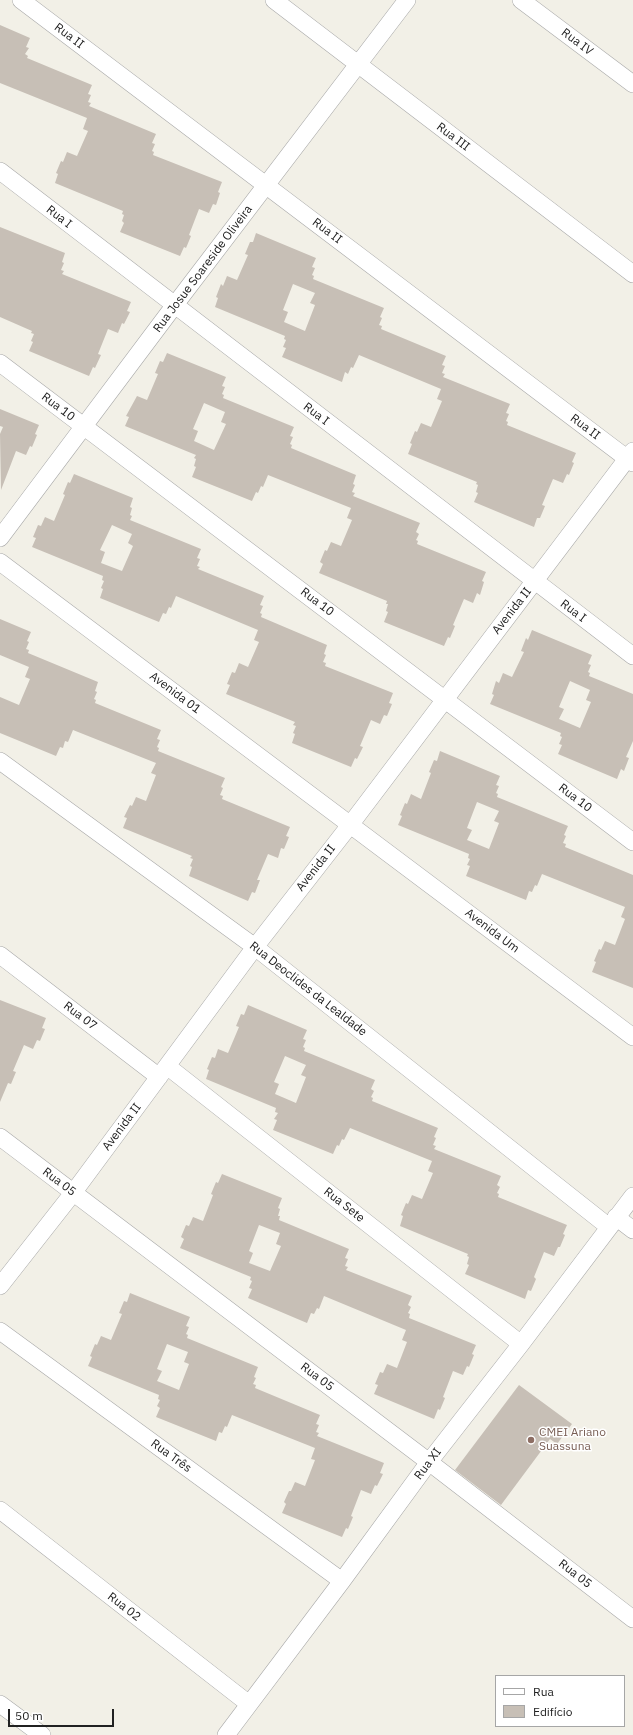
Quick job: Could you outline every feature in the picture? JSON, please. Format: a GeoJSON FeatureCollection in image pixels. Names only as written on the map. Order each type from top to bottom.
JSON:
{"type":"FeatureCollection","features":[{"type":"Feature","properties":{"kind":"street","name":"Rua II"},"geometry":{"type":"LineString","coordinates":[[21,0],[631,458]]}},
{"type":"Feature","properties":{"kind":"street","name":"Rua III"},"geometry":{"type":"LineString","coordinates":[[274,0],[633,274]]}},
{"type":"Feature","properties":{"kind":"street","name":"Rua Josue Soareside Oliveira"},"geometry":{"type":"LineString","coordinates":[[0,538],[85,427],[174,306],[407,0]]}},
{"type":"Feature","properties":{"kind":"street","name":"Rua IV"},"geometry":{"type":"LineString","coordinates":[[521,0],[633,84]]}},
{"type":"Feature","properties":{"kind":"street","name":"Rua I"},"geometry":{"type":"LineString","coordinates":[[0,171],[174,306],[633,656]]}},
{"type":"Feature","properties":{"kind":"street","name":"Rua 10"},"geometry":{"type":"LineString","coordinates":[[0,363],[633,842]]}},
{"type":"Feature","properties":{"kind":"street","name":"Avenida II"},"geometry":{"type":"LineString","coordinates":[[0,1286],[73,1193],[255,947],[350,825],[444,699],[631,458]]}},
{"type":"Feature","properties":{"kind":"street","name":"Avenida 01"},"geometry":{"type":"LineString","coordinates":[[0,562],[350,825]]}},
{"type":"Feature","properties":{"kind":"street","name":"Rua Deoclides da Lealdade"},"geometry":{"type":"LineString","coordinates":[[0,761],[255,947],[612,1222],[633,1230]]}},
{"type":"Feature","properties":{"kind":"street","name":"Avenida Um"},"geometry":{"type":"LineString","coordinates":[[350,825],[633,1037]]}},
{"type":"Feature","properties":{"kind":"street","name":"Rua 07"},"geometry":{"type":"LineString","coordinates":[[0,956],[163,1072]]}},
{"type":"Feature","properties":{"kind":"street","name":"Rua Sete"},"geometry":{"type":"LineString","coordinates":[[163,1072],[521,1344]]}},
{"type":"Feature","properties":{"kind":"street","name":"Rua 05"},"geometry":{"type":"LineString","coordinates":[[0,1137],[429,1462],[633,1619]]}},
{"type":"Feature","properties":{"kind":"street","name":"Rua XI"},"geometry":{"type":"LineString","coordinates":[[226,1735],[342,1582],[429,1462],[633,1196]]}},
{"type":"Feature","properties":{"kind":"street","name":"Rua Três"},"geometry":{"type":"LineString","coordinates":[[0,1330],[342,1582]]}},
{"type":"Feature","properties":{"kind":"street","name":"Rua 02"},"geometry":{"type":"LineString","coordinates":[[0,1510],[249,1704]]}},
{"type":"Feature","properties":{"kind":"street"},"geometry":{"type":"LineString","coordinates":[[0,1704],[42,1735]]}},
{"type":"Feature","properties":{"kind":"building"},"geometry":{"type":"Polygon","coordinates":[[[0,25],[30,38],[26,47],[29,48],[25,54],[28,56],[27,58],[92,85],[88,94],[91,95],[88,102],[91,103],[89,106],[156,134],[152,143],[155,144],[152,151],[154,152],[153,155],[222,182],[218,192],[220,193],[216,205],[213,204],[209,213],[199,209],[189,235],[191,236],[186,248],[184,247],[180,256],[120,232],[124,223],[122,221],[124,215],[122,214],[123,211],[55,183],[58,174],[56,173],[67,152],[77,156],[88,131],[83,129],[87,118],[0,83],[0,25]]]}},
{"type":"Feature","properties":{"kind":"building"},"geometry":{"type":"Polygon","coordinates":[[[0,227],[65,253],[62,262],[64,263],[61,270],[64,271],[62,274],[131,302],[127,311],[130,312],[124,324],[122,323],[118,333],[108,329],[98,354],[101,355],[95,368],[93,367],[89,376],[29,351],[33,342],[31,341],[34,334],[31,333],[32,331],[0,317],[0,227]]]}},
{"type":"Feature","properties":{"kind":"building"},"geometry":{"type":"Polygon","coordinates":[[[256,233],[316,258],[312,267],[315,268],[312,275],[314,276],[313,279],[384,308],[380,317],[382,318],[379,325],[382,326],[381,329],[446,356],[442,365],[445,366],[442,373],[445,374],[443,377],[510,404],[506,413],[509,414],[506,421],[508,422],[507,425],[576,453],[569,475],[567,474],[563,483],[553,479],[542,505],[545,506],[540,518],[537,518],[534,527],[474,502],[478,493],[476,492],[478,485],[476,484],[477,482],[408,454],[412,444],[410,443],[415,431],[417,432],[421,423],[431,427],[442,401],[437,399],[441,389],[359,355],[353,368],[351,367],[348,374],[345,372],[342,382],[282,357],[286,348],[283,347],[286,340],[284,339],[285,336],[215,307],[218,298],[216,297],[221,284],[223,286],[227,276],[237,280],[248,255],[245,254],[250,242],[253,242],[256,233]],[[293,284],[283,310],[288,312],[284,322],[305,331],[315,305],[310,303],[315,293],[293,284]]]}},
{"type":"Feature","properties":{"kind":"building"},"geometry":{"type":"Polygon","coordinates":[[[167,353],[226,377],[222,386],[225,387],[222,394],[224,395],[223,398],[294,427],[290,436],[293,437],[290,444],[292,445],[291,448],[356,475],[353,484],[355,485],[352,492],[355,493],[353,496],[420,523],[416,532],[419,534],[416,540],[418,541],[417,544],[486,572],[482,581],[484,582],[480,595],[477,593],[473,603],[464,599],[453,625],[455,626],[450,638],[448,637],[444,646],[384,622],[388,612],[386,611],[388,604],[386,604],[387,601],[319,573],[323,564],[320,562],[325,550],[327,551],[331,542],[341,546],[352,520],[347,518],[351,508],[268,475],[263,487],[261,486],[258,493],[256,492],[252,501],[192,477],[196,467],[194,466],[196,459],[194,458],[196,455],[125,426],[129,417],[126,416],[137,396],[147,400],[158,374],[155,373],[160,361],[163,362],[167,353]],[[204,403],[193,429],[198,431],[194,441],[214,450],[226,424],[221,422],[225,412],[204,403]]]}},
{"type":"Feature","properties":{"kind":"building"},"geometry":{"type":"Polygon","coordinates":[[[0,409],[39,425],[32,447],[30,446],[26,455],[16,451],[1,490],[0,434],[3,427],[0,426],[0,409]]]}},
{"type":"Feature","properties":{"kind":"building"},"geometry":{"type":"Polygon","coordinates":[[[74,474],[133,498],[130,507],[132,508],[130,515],[132,516],[130,520],[201,549],[197,558],[200,559],[197,566],[200,567],[198,569],[264,596],[260,605],[263,606],[260,613],[262,614],[261,617],[327,645],[324,654],[326,655],[323,662],[326,663],[325,666],[393,693],[389,703],[392,704],[387,716],[384,715],[380,724],[371,720],[360,746],[363,747],[357,759],[355,758],[351,767],[292,743],[295,734],[293,733],[296,726],[293,725],[295,722],[226,694],[230,685],[227,684],[232,672],[235,673],[239,663],[248,667],[259,642],[254,640],[258,630],[176,596],[171,608],[169,607],[166,614],[163,613],[159,622],[100,598],[103,589],[101,588],[104,581],[102,580],[103,576],[32,547],[36,538],[33,537],[38,525],[41,526],[45,517],[54,521],[65,495],[63,494],[68,482],[70,483],[74,474]],[[112,525],[100,550],[105,552],[101,563],[122,571],[133,546],[128,543],[132,534],[112,525]]]}},
{"type":"Feature","properties":{"kind":"building"},"geometry":{"type":"Polygon","coordinates":[[[0,619],[31,632],[27,641],[29,642],[26,649],[29,650],[28,653],[98,682],[95,691],[97,692],[94,699],[96,700],[95,703],[161,730],[157,739],[160,740],[157,747],[159,748],[158,751],[225,778],[221,787],[223,788],[220,795],[223,796],[222,799],[290,827],[286,836],[289,837],[284,849],[281,848],[278,858],[268,854],[257,880],[260,880],[255,893],[252,892],[248,901],[189,876],[192,867],[190,866],[193,859],[190,858],[192,856],[123,828],[127,818],[124,817],[130,805],[132,806],[136,797],[146,801],[156,775],[151,773],[156,763],[73,730],[68,742],[65,741],[63,748],[60,747],[56,756],[0,733],[0,697],[19,705],[30,679],[25,677],[29,667],[0,655],[0,619]]]}},
{"type":"Feature","properties":{"kind":"building"},"geometry":{"type":"Polygon","coordinates":[[[532,630],[592,655],[588,664],[591,665],[588,672],[590,673],[589,676],[633,694],[633,741],[626,757],[629,758],[624,771],[621,769],[617,779],[558,754],[562,745],[559,744],[562,737],[560,736],[561,733],[490,704],[494,695],[492,694],[496,681],[499,683],[503,673],[512,677],[524,652],[521,651],[526,638],[528,640],[532,630]],[[570,681],[559,707],[564,709],[559,719],[580,728],[591,702],[586,700],[590,690],[570,681]]]}},
{"type":"Feature","properties":{"kind":"building"},"geometry":{"type":"Polygon","coordinates":[[[440,751],[500,776],[496,785],[499,786],[496,793],[498,794],[497,797],[568,826],[564,835],[566,836],[563,843],[566,844],[565,847],[633,875],[633,988],[592,972],[596,962],[594,961],[599,949],[601,950],[605,941],[615,945],[625,919],[621,917],[625,907],[542,874],[537,886],[535,885],[532,892],[529,891],[526,900],[466,876],[470,866],[467,865],[470,859],[468,858],[469,854],[398,825],[405,803],[407,804],[411,794],[421,799],[431,773],[429,772],[434,760],[437,761],[440,751]],[[477,802],[467,828],[472,830],[467,840],[489,849],[499,823],[494,821],[499,811],[477,802]]]}},
{"type":"Feature","properties":{"kind":"building"},"geometry":{"type":"Polygon","coordinates":[[[0,1000],[46,1018],[42,1028],[45,1029],[40,1041],[37,1040],[33,1049],[24,1045],[13,1071],[16,1072],[11,1084],[8,1083],[0,1102],[0,1000]]]}},
{"type":"Feature","properties":{"kind":"building"},"geometry":{"type":"Polygon","coordinates":[[[248,1005],[307,1030],[303,1039],[306,1040],[303,1047],[305,1048],[304,1051],[375,1080],[371,1089],[374,1091],[371,1097],[373,1098],[372,1101],[438,1128],[434,1137],[436,1138],[433,1145],[436,1146],[434,1149],[501,1176],[497,1185],[500,1187],[497,1193],[499,1194],[498,1197],[567,1225],[560,1247],[558,1247],[554,1256],[544,1252],[534,1277],[536,1279],[531,1291],[528,1290],[525,1299],[465,1274],[469,1265],[467,1264],[469,1257],[467,1256],[468,1254],[400,1226],[403,1216],[401,1215],[406,1203],[408,1204],[412,1195],[422,1199],[433,1173],[428,1171],[432,1161],[350,1128],[344,1140],[342,1139],[339,1146],[337,1145],[333,1154],[273,1130],[277,1120],[274,1119],[278,1113],[275,1112],[276,1108],[206,1079],[209,1070],[207,1069],[212,1057],[215,1058],[218,1049],[228,1053],[239,1027],[236,1026],[241,1014],[244,1015],[248,1005]],[[285,1056],[274,1082],[279,1084],[275,1094],[296,1103],[306,1077],[301,1075],[306,1065],[285,1056]]]}},
{"type":"Feature","properties":{"kind":"building"},"geometry":{"type":"Polygon","coordinates":[[[222,1174],[282,1198],[278,1208],[280,1209],[278,1216],[280,1216],[279,1220],[349,1249],[345,1258],[348,1259],[345,1266],[348,1267],[346,1270],[412,1296],[408,1305],[411,1307],[408,1313],[410,1314],[409,1318],[476,1345],[469,1367],[467,1366],[463,1375],[453,1371],[443,1397],[445,1398],[434,1419],[374,1394],[378,1385],[375,1384],[380,1372],[383,1373],[387,1364],[397,1368],[407,1342],[402,1340],[406,1330],[324,1296],[319,1309],[317,1308],[314,1314],[311,1313],[307,1323],[248,1298],[252,1289],[249,1288],[252,1281],[250,1280],[251,1277],[180,1248],[184,1239],[181,1237],[186,1225],[189,1226],[193,1217],[203,1221],[213,1195],[211,1194],[216,1182],[218,1183],[222,1174]],[[259,1225],[249,1251],[253,1253],[249,1263],[270,1271],[281,1246],[276,1244],[280,1233],[259,1225]]]}},
{"type":"Feature","properties":{"kind":"building"},"geometry":{"type":"Polygon","coordinates":[[[130,1293],[190,1317],[186,1326],[189,1327],[186,1334],[188,1335],[187,1338],[258,1367],[253,1384],[256,1385],[255,1388],[320,1415],[316,1424],[319,1425],[316,1432],[319,1433],[317,1436],[384,1463],[380,1473],[383,1474],[377,1486],[375,1485],[371,1494],[361,1490],[351,1516],[353,1517],[348,1529],[346,1528],[342,1537],[282,1513],[286,1504],[284,1502],[295,1482],[305,1486],[315,1460],[311,1459],[315,1448],[232,1415],[227,1427],[225,1426],[222,1433],[219,1432],[216,1441],[156,1417],[160,1408],[157,1406],[160,1400],[158,1399],[159,1395],[88,1366],[95,1344],[97,1345],[101,1336],[111,1340],[122,1314],[119,1313],[124,1301],[127,1302],[130,1293]],[[167,1344],[157,1369],[162,1371],[157,1381],[179,1390],[189,1364],[184,1362],[188,1352],[167,1344]]]}},
{"type":"Feature","properties":{"kind":"building"},"geometry":{"type":"Polygon","coordinates":[[[519,1385],[572,1424],[557,1444],[550,1439],[501,1505],[455,1470],[519,1385]]]}},
{"type":"Feature","properties":{"kind":"place","name":"CMEI Ariano Suassuna"},"geometry":{"type":"Point","coordinates":[531,1440]}}]}
